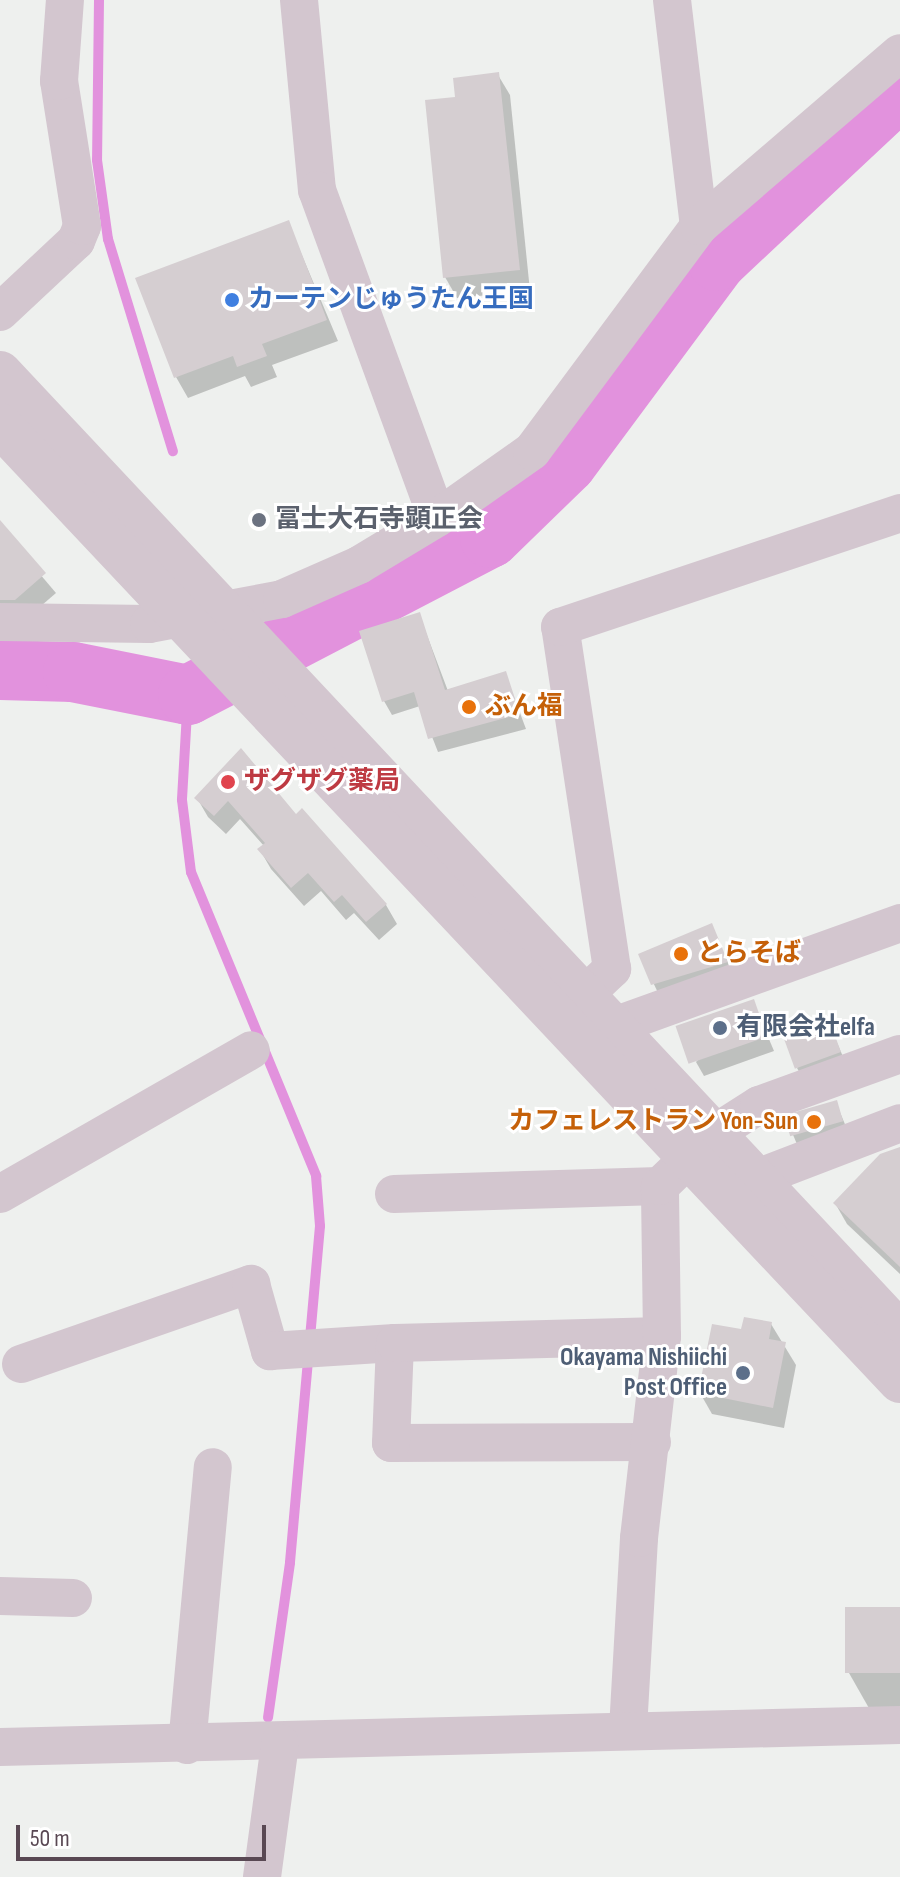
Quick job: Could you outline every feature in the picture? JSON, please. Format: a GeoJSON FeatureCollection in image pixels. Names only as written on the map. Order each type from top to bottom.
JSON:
{"type":"FeatureCollection","features":[{"type":"Feature","properties":{"kind":"street"},"geometry":{"type":"LineString","coordinates":[[0,312],[76,241],[82,226],[59,81],[65,0]]}},
{"type":"Feature","properties":{"kind":"street"},"geometry":{"type":"LineString","coordinates":[[299,0],[317,190],[437,518]]}},
{"type":"Feature","properties":{"kind":"street"},"geometry":{"type":"LineString","coordinates":[[672,0],[699,226]]}},
{"type":"Feature","properties":{"kind":"street"},"geometry":{"type":"LineString","coordinates":[[0,622],[149,624],[282,599],[359,565],[437,518],[532,451],[699,226],[900,53]]}},
{"type":"Feature","properties":{"kind":"street"},"geometry":{"type":"LineString","coordinates":[[0,373],[225,609],[236,649]]}},
{"type":"Feature","properties":{"kind":"street"},"geometry":{"type":"LineString","coordinates":[[0,425],[181,618],[236,649],[573,1006],[688,1159],[900,1381]]}},
{"type":"Feature","properties":{"kind":"street"},"geometry":{"type":"LineString","coordinates":[[573,1006],[612,969],[560,627],[900,513]]}},
{"type":"Feature","properties":{"kind":"street"},"geometry":{"type":"LineString","coordinates":[[617,1025],[900,923]]}},
{"type":"Feature","properties":{"kind":"street"},"geometry":{"type":"LineString","coordinates":[[573,1006],[617,1025],[688,1159],[662,1336],[639,1538],[628,1729]]}},
{"type":"Feature","properties":{"kind":"street"},"geometry":{"type":"LineString","coordinates":[[0,1194],[251,1050]]}},
{"type":"Feature","properties":{"kind":"street"},"geometry":{"type":"LineString","coordinates":[[688,1159],[759,1105],[900,1054]]}},
{"type":"Feature","properties":{"kind":"street"},"geometry":{"type":"LineString","coordinates":[[757,1178],[900,1123]]}},
{"type":"Feature","properties":{"kind":"street"},"geometry":{"type":"LineString","coordinates":[[394,1194],[688,1159],[757,1178],[900,1333]]}},
{"type":"Feature","properties":{"kind":"street"},"geometry":{"type":"LineString","coordinates":[[21,1364],[251,1284],[270,1351],[309,1346],[662,1336]]}},
{"type":"Feature","properties":{"kind":"street"},"geometry":{"type":"LineString","coordinates":[[395,1343],[391,1443],[652,1442]]}},
{"type":"Feature","properties":{"kind":"street"},"geometry":{"type":"LineString","coordinates":[[187,1745],[213,1467]]}},
{"type":"Feature","properties":{"kind":"street"},"geometry":{"type":"LineString","coordinates":[[0,1596],[73,1598]]}},
{"type":"Feature","properties":{"kind":"street"},"geometry":{"type":"LineString","coordinates":[[0,1747],[280,1743],[628,1729],[900,1725]]}},
{"type":"Feature","properties":{"kind":"street"},"geometry":{"type":"LineString","coordinates":[[262,1877],[280,1743]]}},
{"type":"Feature","properties":{"kind":"building"},"geometry":{"type":"Polygon","coordinates":[[[499,72],[520,270],[443,278],[425,100],[455,97],[453,78],[499,72]]]}},
{"type":"Feature","properties":{"kind":"building"},"geometry":{"type":"Polygon","coordinates":[[[289,220],[327,320],[262,344],[267,356],[237,367],[233,356],[174,378],[135,278],[289,220]]]}},
{"type":"Feature","properties":{"kind":"building"},"geometry":{"type":"Polygon","coordinates":[[[0,520],[46,573],[15,600],[0,600],[0,520]]]}},
{"type":"Feature","properties":{"kind":"building"},"geometry":{"type":"Polygon","coordinates":[[[420,612],[445,690],[506,671],[520,714],[428,739],[414,692],[382,702],[359,631],[420,612]]]}},
{"type":"Feature","properties":{"kind":"building"},"geometry":{"type":"Polygon","coordinates":[[[241,748],[296,814],[302,808],[387,904],[366,922],[342,895],[334,902],[308,873],[291,888],[257,849],[265,843],[228,801],[214,816],[194,798],[241,748]]]}},
{"type":"Feature","properties":{"kind":"building"},"geometry":{"type":"Polygon","coordinates":[[[712,923],[728,962],[651,985],[638,954],[712,923]]]}},
{"type":"Feature","properties":{"kind":"building"},"geometry":{"type":"Polygon","coordinates":[[[754,999],[767,1037],[689,1064],[676,1026],[754,999]]]}},
{"type":"Feature","properties":{"kind":"building"},"geometry":{"type":"Polygon","coordinates":[[[830,1022],[841,1052],[795,1069],[784,1039],[830,1022]]]}},
{"type":"Feature","properties":{"kind":"building"},"geometry":{"type":"Polygon","coordinates":[[[837,1100],[843,1121],[790,1136],[784,1115],[837,1100]]]}},
{"type":"Feature","properties":{"kind":"building"},"geometry":{"type":"Polygon","coordinates":[[[900,1147],[900,1267],[833,1203],[880,1154],[900,1147]]]}},
{"type":"Feature","properties":{"kind":"building"},"geometry":{"type":"Polygon","coordinates":[[[744,1317],[772,1322],[769,1339],[786,1342],[773,1408],[698,1393],[712,1324],[741,1329],[744,1317]]]}},
{"type":"Feature","properties":{"kind":"building"},"geometry":{"type":"Polygon","coordinates":[[[845,1607],[900,1607],[900,1673],[845,1673],[845,1607]]]}},
{"type":"Feature","properties":{"kind":"waterway"},"geometry":{"type":"LineString","coordinates":[[99,0],[97,160],[108,239],[173,451]]}},
{"type":"Feature","properties":{"kind":"waterway"},"geometry":{"type":"LineString","coordinates":[[0,670],[73,672],[188,695],[490,538],[567,463],[717,261],[900,90]]}},
{"type":"Feature","properties":{"kind":"waterway"},"geometry":{"type":"LineString","coordinates":[[188,695],[182,800],[191,872],[316,1176],[320,1226],[290,1563],[268,1717]]}},
{"type":"Feature","properties":{"kind":"place","name":"カーテンじゅうたん王国"},"geometry":{"type":"Point","coordinates":[232,300]}},
{"type":"Feature","properties":{"kind":"place","name":"冨士大石寺顕正会"},"geometry":{"type":"Point","coordinates":[259,520]}},
{"type":"Feature","properties":{"kind":"place","name":"ぶん福"},"geometry":{"type":"Point","coordinates":[469,707]}},
{"type":"Feature","properties":{"kind":"place","name":"ザグザグ薬局"},"geometry":{"type":"Point","coordinates":[228,782]}},
{"type":"Feature","properties":{"kind":"place","name":"とらそば"},"geometry":{"type":"Point","coordinates":[681,954]}},
{"type":"Feature","properties":{"kind":"place","name":"有限会社elfa"},"geometry":{"type":"Point","coordinates":[720,1028]}},
{"type":"Feature","properties":{"kind":"place","name":"カフェレストラン Yon-Sun"},"geometry":{"type":"Point","coordinates":[814,1122]}},
{"type":"Feature","properties":{"kind":"place","name":"Okayama Nishiichi Post Office"},"geometry":{"type":"Point","coordinates":[743,1373]}}]}
